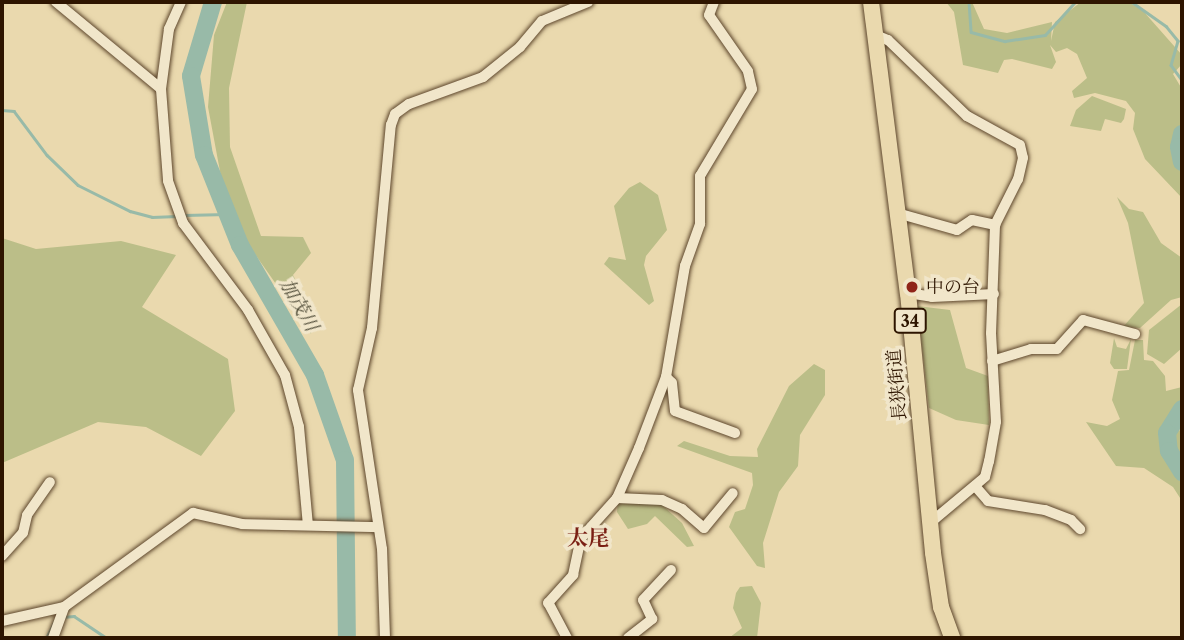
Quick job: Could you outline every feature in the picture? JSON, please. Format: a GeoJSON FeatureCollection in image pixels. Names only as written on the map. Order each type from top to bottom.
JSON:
{"type":"FeatureCollection","features":[{"type":"Feature","properties":{"kind":"main road","name":"長狭街道"},"geometry":{"type":"LineString","coordinates":[[871,2],[908,293],[939,597],[952,638]]}},
{"type":"Feature","properties":{"kind":"street"},"geometry":{"type":"LineString","coordinates":[[57,2],[161,89]]}},
{"type":"Feature","properties":{"kind":"street"},"geometry":{"type":"LineString","coordinates":[[181,2],[169,29],[161,89],[168,181],[183,223],[248,310],[285,375],[299,427],[308,525]]}},
{"type":"Feature","properties":{"kind":"street"},"geometry":{"type":"LineString","coordinates":[[384,638],[377,527],[358,390],[372,328],[396,114],[409,104],[483,78],[520,47],[542,21],[588,2]]}},
{"type":"Feature","properties":{"kind":"street"},"geometry":{"type":"LineString","coordinates":[[567,638],[548,603],[573,575],[581,538],[617,498],[666,377],[685,265],[700,224],[700,176],[752,89],[748,71],[709,15],[714,2]]}},
{"type":"Feature","properties":{"kind":"street"},"geometry":{"type":"LineString","coordinates":[[876,35],[888,40],[967,116],[1020,145],[1024,166],[995,225],[992,361],[996,422],[985,477],[930,523]]}},
{"type":"Feature","properties":{"kind":"street"},"geometry":{"type":"LineString","coordinates":[[897,213],[957,230],[972,220],[995,225]]}},
{"type":"Feature","properties":{"kind":"street"},"geometry":{"type":"LineString","coordinates":[[908,293],[932,298],[994,295]]}},
{"type":"Feature","properties":{"kind":"street"},"geometry":{"type":"LineString","coordinates":[[992,361],[1031,349],[1057,349],[1083,320],[1135,334]]}},
{"type":"Feature","properties":{"kind":"street"},"geometry":{"type":"LineString","coordinates":[[666,377],[672,383],[675,411],[735,433]]}},
{"type":"Feature","properties":{"kind":"street"},"geometry":{"type":"LineString","coordinates":[[2,556],[23,533],[27,515],[50,482]]}},
{"type":"Feature","properties":{"kind":"street"},"geometry":{"type":"LineString","coordinates":[[975,486],[988,501],[1045,510],[1071,520],[1080,529]]}},
{"type":"Feature","properties":{"kind":"street"},"geometry":{"type":"LineString","coordinates":[[617,498],[662,500],[682,509],[704,528],[733,493]]}},
{"type":"Feature","properties":{"kind":"street"},"geometry":{"type":"LineString","coordinates":[[2,621],[64,607],[192,513],[243,524],[377,527]]}},
{"type":"Feature","properties":{"kind":"street"},"geometry":{"type":"LineString","coordinates":[[628,638],[652,619],[643,600],[671,570]]}},
{"type":"Feature","properties":{"kind":"street"},"geometry":{"type":"LineString","coordinates":[[53,638],[64,607]]}},
{"type":"Feature","properties":{"kind":"green space"},"geometry":{"type":"Polygon","coordinates":[[[227,2],[247,2],[229,88],[230,147],[261,236],[303,237],[311,253],[293,275],[313,311],[311,334],[250,247],[222,182],[208,107],[214,35],[227,2]]]}},
{"type":"Feature","properties":{"kind":"green space"},"geometry":{"type":"Polygon","coordinates":[[[946,2],[972,2],[984,29],[1007,33],[1052,22],[1051,41],[1055,22],[1081,2],[1129,2],[1144,12],[1182,55],[1182,64],[1173,74],[1182,89],[1182,198],[1145,159],[1133,129],[1135,113],[1126,101],[1095,93],[1074,98],[1072,91],[1087,78],[1077,54],[1067,48],[1056,52],[1050,45],[1056,62],[1052,69],[1012,59],[1004,60],[998,73],[963,65],[954,12],[946,2]]]}},
{"type":"Feature","properties":{"kind":"green space"},"geometry":{"type":"Polygon","coordinates":[[[1092,96],[1126,109],[1121,123],[1105,119],[1101,131],[1070,126],[1076,110],[1092,96]]]}},
{"type":"Feature","properties":{"kind":"green space"},"geometry":{"type":"Polygon","coordinates":[[[640,182],[658,195],[667,230],[646,256],[644,265],[654,301],[649,305],[604,264],[609,257],[626,260],[614,206],[629,188],[640,182]]]}},
{"type":"Feature","properties":{"kind":"green space"},"geometry":{"type":"Polygon","coordinates":[[[1117,197],[1129,209],[1143,212],[1161,243],[1182,258],[1182,297],[1171,300],[1140,328],[1123,327],[1144,303],[1128,223],[1117,197]]]}},
{"type":"Feature","properties":{"kind":"green space"},"geometry":{"type":"Polygon","coordinates":[[[2,238],[36,249],[121,241],[176,255],[142,307],[228,359],[235,411],[201,456],[146,427],[98,422],[2,463],[2,238]]]}},
{"type":"Feature","properties":{"kind":"green space"},"geometry":{"type":"Polygon","coordinates":[[[1182,304],[1182,348],[1164,364],[1147,354],[1149,330],[1182,304]]]}},
{"type":"Feature","properties":{"kind":"green space"},"geometry":{"type":"Polygon","coordinates":[[[917,306],[950,310],[966,368],[988,376],[989,425],[956,420],[929,408],[917,306]]]}},
{"type":"Feature","properties":{"kind":"green space"},"geometry":{"type":"Polygon","coordinates":[[[1114,338],[1117,347],[1126,349],[1131,339],[1127,369],[1114,369],[1110,363],[1114,338]]]}},
{"type":"Feature","properties":{"kind":"green space"},"geometry":{"type":"Polygon","coordinates":[[[1135,340],[1143,340],[1144,360],[1153,361],[1165,376],[1166,391],[1182,387],[1182,416],[1176,425],[1182,434],[1182,501],[1173,487],[1144,468],[1116,466],[1086,422],[1107,426],[1120,419],[1112,400],[1118,371],[1129,370],[1135,340]]]}},
{"type":"Feature","properties":{"kind":"green space"},"geometry":{"type":"Polygon","coordinates":[[[814,364],[825,370],[825,395],[800,435],[798,466],[779,492],[763,543],[765,568],[757,566],[729,527],[735,512],[745,509],[753,485],[752,473],[677,446],[684,441],[730,456],[758,457],[757,449],[789,386],[814,364]]]}},
{"type":"Feature","properties":{"kind":"green space"},"geometry":{"type":"Polygon","coordinates":[[[618,500],[662,505],[682,523],[694,546],[687,547],[655,516],[647,524],[628,529],[617,512],[618,500]]]}},
{"type":"Feature","properties":{"kind":"green space"},"geometry":{"type":"Polygon","coordinates":[[[752,586],[761,603],[757,638],[729,638],[742,628],[733,608],[736,593],[740,587],[752,586]]]}},
{"type":"Feature","properties":{"kind":"waterway","name":"加茂川"},"geometry":{"type":"LineString","coordinates":[[213,2],[191,76],[204,155],[240,245],[315,375],[345,460],[347,638]]}},
{"type":"Feature","properties":{"kind":"waterway"},"geometry":{"type":"LineString","coordinates":[[969,2],[971,32],[1005,41],[1045,35],[1075,2]]}},
{"type":"Feature","properties":{"kind":"waterway"},"geometry":{"type":"LineString","coordinates":[[1132,2],[1166,26],[1178,41],[1171,65],[1182,80]]}},
{"type":"Feature","properties":{"kind":"waterway"},"geometry":{"type":"LineString","coordinates":[[2,110],[14,111],[47,155],[78,185],[130,211],[152,217],[177,216]]}},
{"type":"Feature","properties":{"kind":"waterway"},"geometry":{"type":"LineString","coordinates":[[1182,134],[1179,147],[1182,162]]}},
{"type":"Feature","properties":{"kind":"waterway"},"geometry":{"type":"LineString","coordinates":[[184,215],[227,214]]}},
{"type":"Feature","properties":{"kind":"waterway"},"geometry":{"type":"LineString","coordinates":[[1182,409],[1167,433],[1169,451],[1182,472]]}},
{"type":"Feature","properties":{"kind":"waterway"},"geometry":{"type":"LineString","coordinates":[[62,617],[74,616],[107,638]]}},
{"type":"Feature","properties":{"kind":"waterway"},"geometry":{"type":"LineString","coordinates":[[46,638],[56,618]]}},
{"type":"Feature","properties":{"kind":"place","name":"中の台"},"geometry":{"type":"Point","coordinates":[912,287]}},
{"type":"Feature","properties":{"kind":"district","name":"太尾"},"geometry":{"type":"Point","coordinates":[588,538]}}]}
